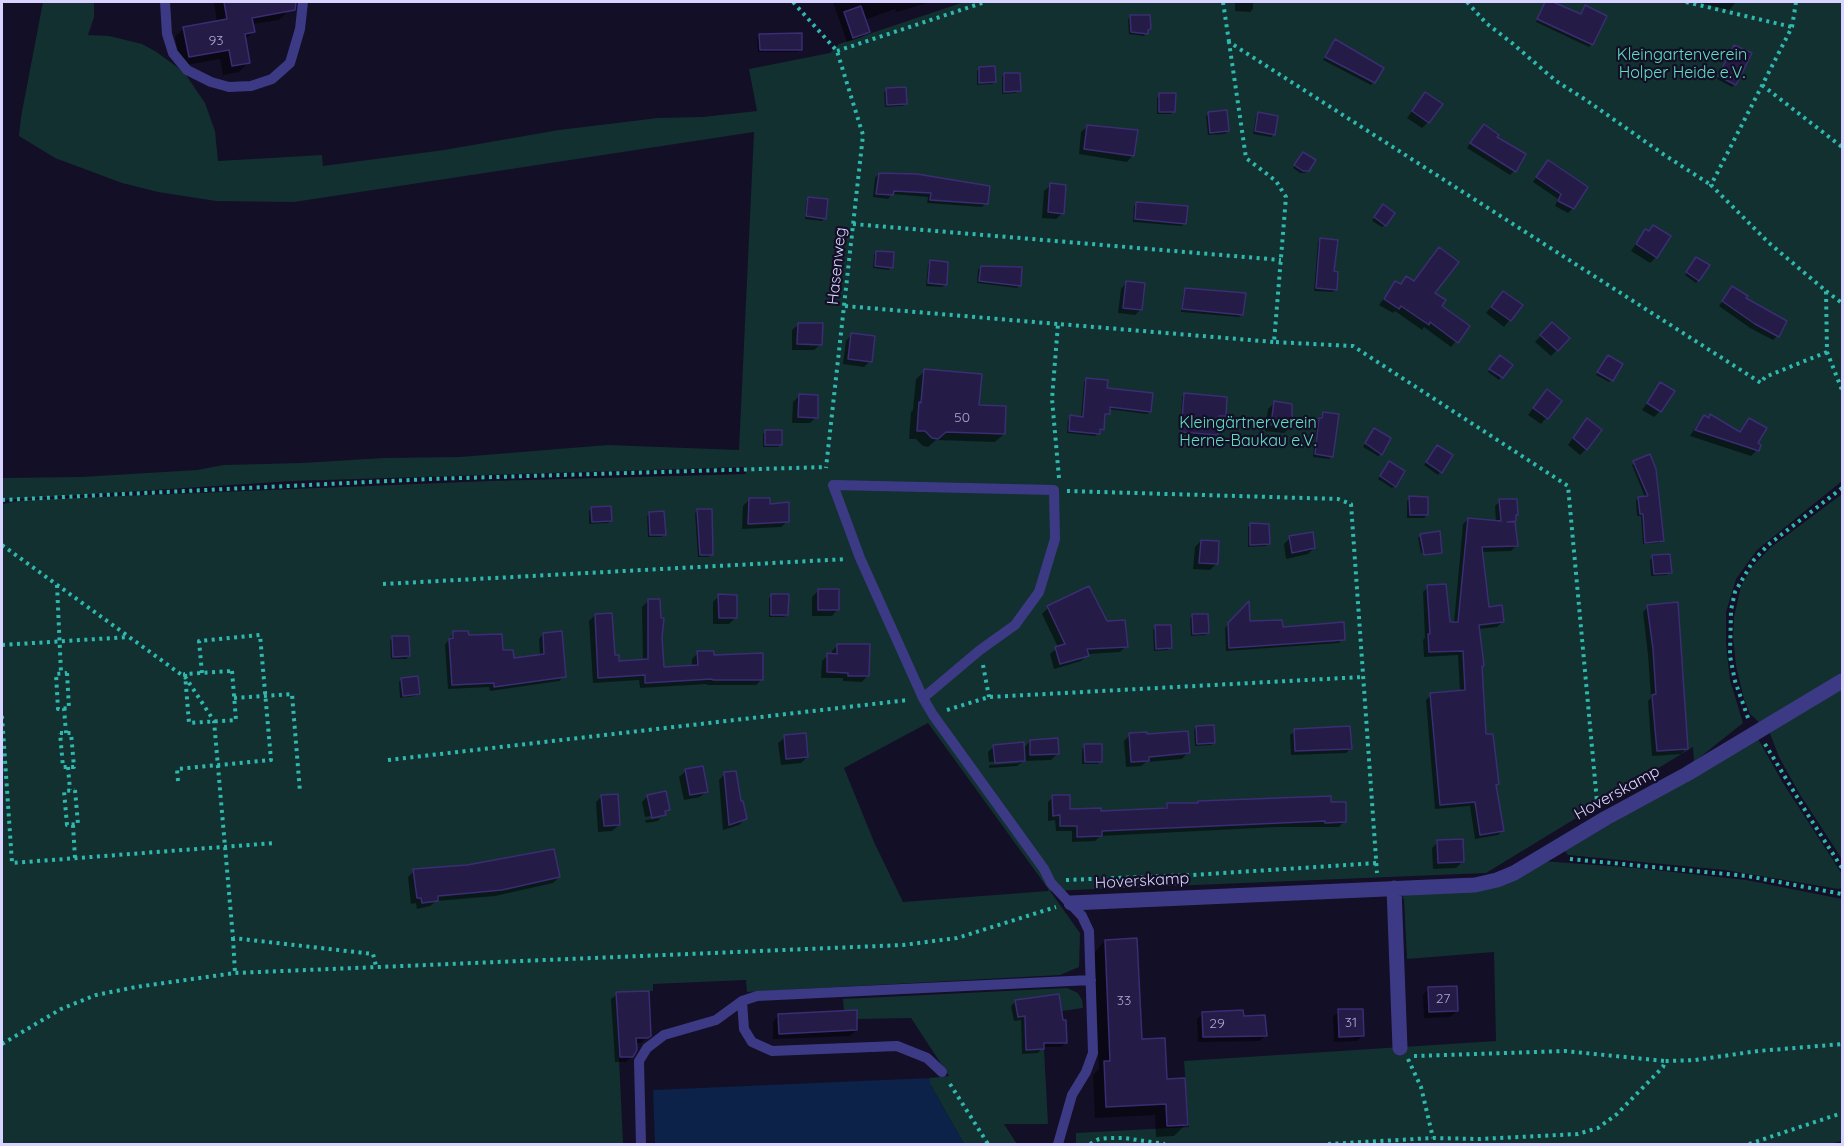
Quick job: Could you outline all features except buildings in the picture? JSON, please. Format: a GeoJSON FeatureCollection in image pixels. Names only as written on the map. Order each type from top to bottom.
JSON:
{"type":"FeatureCollection","features":[{"type":"Feature","properties":{"kind":"street","name":"Hoverskamp"},"geometry":{"type":"LineString","coordinates":[[1071,903],[1475,885],[1497,880],[1514,873],[1606,818],[1687,774],[1842,681]]}},
{"type":"Feature","properties":{"kind":"street"},"geometry":{"type":"LineString","coordinates":[[1394,888],[1400,1048]]}},
{"type":"Feature","properties":{"kind":"lane"},"geometry":{"type":"LineString","coordinates":[[165,2],[167,34],[172,52],[187,70],[211,82],[229,87],[251,86],[272,79],[290,63],[300,29],[303,2]]}},
{"type":"Feature","properties":{"kind":"lane"},"geometry":{"type":"LineString","coordinates":[[923,698],[980,650],[1015,625],[1038,592],[1055,539],[1054,490],[833,485],[860,558],[923,698],[1044,869],[1051,883],[1082,916],[1089,931],[1093,1053],[1086,1072],[1072,1095],[1058,1144]]}},
{"type":"Feature","properties":{"kind":"lane"},"geometry":{"type":"LineString","coordinates":[[642,1144],[639,1061],[647,1048],[664,1035],[716,1020],[742,1001],[757,996],[1091,980]]}},
{"type":"Feature","properties":{"kind":"lane"},"geometry":{"type":"LineString","coordinates":[[742,1001],[744,1029],[752,1042],[771,1051],[897,1046],[927,1058],[942,1072]]}},
{"type":"Feature","properties":{"kind":"path"},"geometry":{"type":"LineString","coordinates":[[793,2],[837,51],[985,2]]}},
{"type":"Feature","properties":{"kind":"path"},"geometry":{"type":"LineString","coordinates":[[1223,2],[1246,158],[1276,181],[1286,197],[1274,342]]}},
{"type":"Feature","properties":{"kind":"path"},"geometry":{"type":"LineString","coordinates":[[1467,2],[1485,23],[1556,81],[1711,185],[1769,243],[1842,303]]}},
{"type":"Feature","properties":{"kind":"path"},"geometry":{"type":"LineString","coordinates":[[1686,2],[1792,27]]}},
{"type":"Feature","properties":{"kind":"path"},"geometry":{"type":"LineString","coordinates":[[1711,185],[1792,27],[1796,2]]}},
{"type":"Feature","properties":{"kind":"path"},"geometry":{"type":"LineString","coordinates":[[1229,42],[1761,382],[1765,377],[1827,352]]}},
{"type":"Feature","properties":{"kind":"path","name":"Hasenweg"},"geometry":{"type":"LineString","coordinates":[[833,485],[826,466],[863,135],[837,51]]}},
{"type":"Feature","properties":{"kind":"path"},"geometry":{"type":"LineString","coordinates":[[1762,85],[1841,145],[1842,139]]}},
{"type":"Feature","properties":{"kind":"path"},"geometry":{"type":"LineString","coordinates":[[853,224],[1281,260]]}},
{"type":"Feature","properties":{"kind":"path"},"geometry":{"type":"LineString","coordinates":[[1826,291],[1827,352],[1842,390]]}},
{"type":"Feature","properties":{"kind":"path"},"geometry":{"type":"LineString","coordinates":[[845,306],[1274,342],[1353,346],[1568,486],[1597,802],[1606,818]]}},
{"type":"Feature","properties":{"kind":"path"},"geometry":{"type":"LineString","coordinates":[[1051,883],[1068,879],[1377,865],[1351,504],[1338,499],[1054,490],[1059,478],[1052,399],[1058,324]]}},
{"type":"Feature","properties":{"kind":"path"},"geometry":{"type":"LineString","coordinates":[[2,500],[430,479],[826,466]]}},
{"type":"Feature","properties":{"kind":"path"},"geometry":{"type":"LineString","coordinates":[[1842,488],[1768,545],[1753,561],[1735,592],[1731,610],[1730,656],[1746,716],[1842,868]]}},
{"type":"Feature","properties":{"kind":"path"},"geometry":{"type":"LineString","coordinates":[[2,545],[186,678],[214,721],[235,974]]}},
{"type":"Feature","properties":{"kind":"path"},"geometry":{"type":"LineString","coordinates":[[383,584],[860,558]]}},
{"type":"Feature","properties":{"kind":"path"},"geometry":{"type":"LineString","coordinates":[[57,584],[61,674]]}},
{"type":"Feature","properties":{"kind":"path"},"geometry":{"type":"LineString","coordinates":[[178,781],[177,769],[271,760],[260,635],[199,641],[202,673]]}},
{"type":"Feature","properties":{"kind":"path"},"geometry":{"type":"LineString","coordinates":[[2,645],[129,637]]}},
{"type":"Feature","properties":{"kind":"path"},"geometry":{"type":"LineString","coordinates":[[980,650],[989,697]]}},
{"type":"Feature","properties":{"kind":"path"},"geometry":{"type":"LineString","coordinates":[[232,671],[236,720],[189,723],[186,678],[185,674],[232,671]]}},
{"type":"Feature","properties":{"kind":"path"},"geometry":{"type":"LineString","coordinates":[[56,674],[61,674],[67,674],[69,708],[58,709],[56,674]]}},
{"type":"Feature","properties":{"kind":"path"},"geometry":{"type":"LineString","coordinates":[[933,715],[989,697],[1364,677]]}},
{"type":"Feature","properties":{"kind":"path"},"geometry":{"type":"LineString","coordinates":[[234,698],[292,694],[300,792]]}},
{"type":"Feature","properties":{"kind":"path"},"geometry":{"type":"LineString","coordinates":[[388,760],[923,698]]}},
{"type":"Feature","properties":{"kind":"path"},"geometry":{"type":"LineString","coordinates":[[64,708],[66,733]]}},
{"type":"Feature","properties":{"kind":"path"},"geometry":{"type":"LineString","coordinates":[[2,716],[12,863],[275,843]]}},
{"type":"Feature","properties":{"kind":"path"},"geometry":{"type":"LineString","coordinates":[[60,733],[66,733],[71,733],[74,767],[63,767],[60,733]]}},
{"type":"Feature","properties":{"kind":"path"},"geometry":{"type":"LineString","coordinates":[[68,767],[70,790]]}},
{"type":"Feature","properties":{"kind":"path"},"geometry":{"type":"LineString","coordinates":[[70,790],[75,790],[78,824],[67,825],[64,791],[70,790]]}},
{"type":"Feature","properties":{"kind":"path"},"geometry":{"type":"LineString","coordinates":[[73,825],[75,858]]}},
{"type":"Feature","properties":{"kind":"path"},"geometry":{"type":"LineString","coordinates":[[1554,850],[1572,860],[1747,876],[1842,894]]}},
{"type":"Feature","properties":{"kind":"path"},"geometry":{"type":"LineString","coordinates":[[2,1044],[61,1009],[96,995],[136,987],[235,974],[376,966],[562,961],[903,945],[957,938],[1071,903]]}},
{"type":"Feature","properties":{"kind":"path"},"geometry":{"type":"LineString","coordinates":[[233,938],[373,954],[376,966]]}},
{"type":"Feature","properties":{"kind":"path"},"geometry":{"type":"LineString","coordinates":[[1433,1138],[1421,1086],[1407,1056],[1565,1051],[1665,1061],[1695,1060],[1758,1051],[1842,1044]]}},
{"type":"Feature","properties":{"kind":"path"},"geometry":{"type":"LineString","coordinates":[[1328,1144],[1578,1134],[1598,1128],[1617,1114],[1663,1067],[1665,1061]]}},
{"type":"Feature","properties":{"kind":"path"},"geometry":{"type":"LineString","coordinates":[[942,1072],[988,1144]]}},
{"type":"Feature","properties":{"kind":"path"},"geometry":{"type":"LineString","coordinates":[[1749,1144],[1842,1113]]}},
{"type":"Feature","properties":{"kind":"path"},"geometry":{"type":"LineString","coordinates":[[1090,1144],[1099,1139],[1124,1138],[1165,1144]]}},
{"type":"Feature","properties":{"kind":"green space","name":"Kleingärtnerverein Herne-Baukau e.V."},"geometry":{"type":"Polygon","coordinates":[[[43,2],[94,2],[94,17],[88,35],[109,36],[142,44],[186,75],[205,103],[215,131],[218,161],[322,155],[323,166],[444,150],[559,130],[658,118],[703,117],[757,111],[749,69],[830,53],[839,44],[964,2],[1842,2],[1842,481],[1757,550],[1736,579],[1726,612],[1726,644],[1730,680],[1743,723],[1694,762],[1693,747],[1486,873],[1050,891],[1080,933],[1079,967],[1060,975],[747,992],[746,980],[653,984],[653,991],[616,992],[623,1144],[2,1144],[2,504],[25,500],[490,481],[746,474],[746,467],[292,481],[2,500],[2,478],[81,477],[197,470],[224,465],[460,457],[608,445],[739,450],[754,132],[294,202],[216,201],[158,192],[122,183],[55,158],[19,136],[43,2]],[[928,723],[844,768],[874,842],[903,902],[1049,890],[928,723]]]}},
{"type":"Feature","properties":{"kind":"green space"},"geometry":{"type":"Polygon","coordinates":[[[1842,494],[1842,675],[1760,723],[1750,714],[1736,666],[1733,638],[1734,617],[1741,586],[1752,567],[1770,548],[1842,494]]]}},
{"type":"Feature","properties":{"kind":"green space"},"geometry":{"type":"Polygon","coordinates":[[[1842,687],[1842,859],[1799,793],[1779,757],[1769,731],[1842,687]]]}},
{"type":"Feature","properties":{"kind":"green space"},"geometry":{"type":"Polygon","coordinates":[[[1757,737],[1783,783],[1842,874],[1842,888],[1725,870],[1568,855],[1565,851],[1757,737]]]}},
{"type":"Feature","properties":{"kind":"green space"},"geometry":{"type":"Polygon","coordinates":[[[1542,861],[1637,868],[1746,880],[1842,899],[1842,1141],[1829,1144],[1076,1144],[1076,1133],[1189,1127],[1184,1061],[1496,1041],[1494,952],[1407,959],[1404,899],[1402,898],[1405,895],[1542,861]]]}},
{"type":"Feature","properties":{"kind":"green space"},"geometry":{"type":"Polygon","coordinates":[[[1067,988],[1078,993],[1083,1008],[1062,1011],[1059,994],[1016,1000],[1018,1017],[1032,1015],[1026,1050],[1044,1049],[1048,1124],[1004,1124],[1017,1144],[964,1144],[930,1084],[930,1078],[949,1076],[911,1018],[857,1019],[857,1010],[844,1011],[843,999],[1067,988]]]}},
{"type":"Feature","properties":{"kind":"water"},"geometry":{"type":"Polygon","coordinates":[[[930,1078],[930,1084],[964,1144],[655,1144],[653,1090],[930,1078]]]}},
{"type":"Feature","properties":{"kind":"park label","name":"Kleingartenverein Holper Heide e.V."},"geometry":{"type":"Point","coordinates":[1682,64]}}]}
